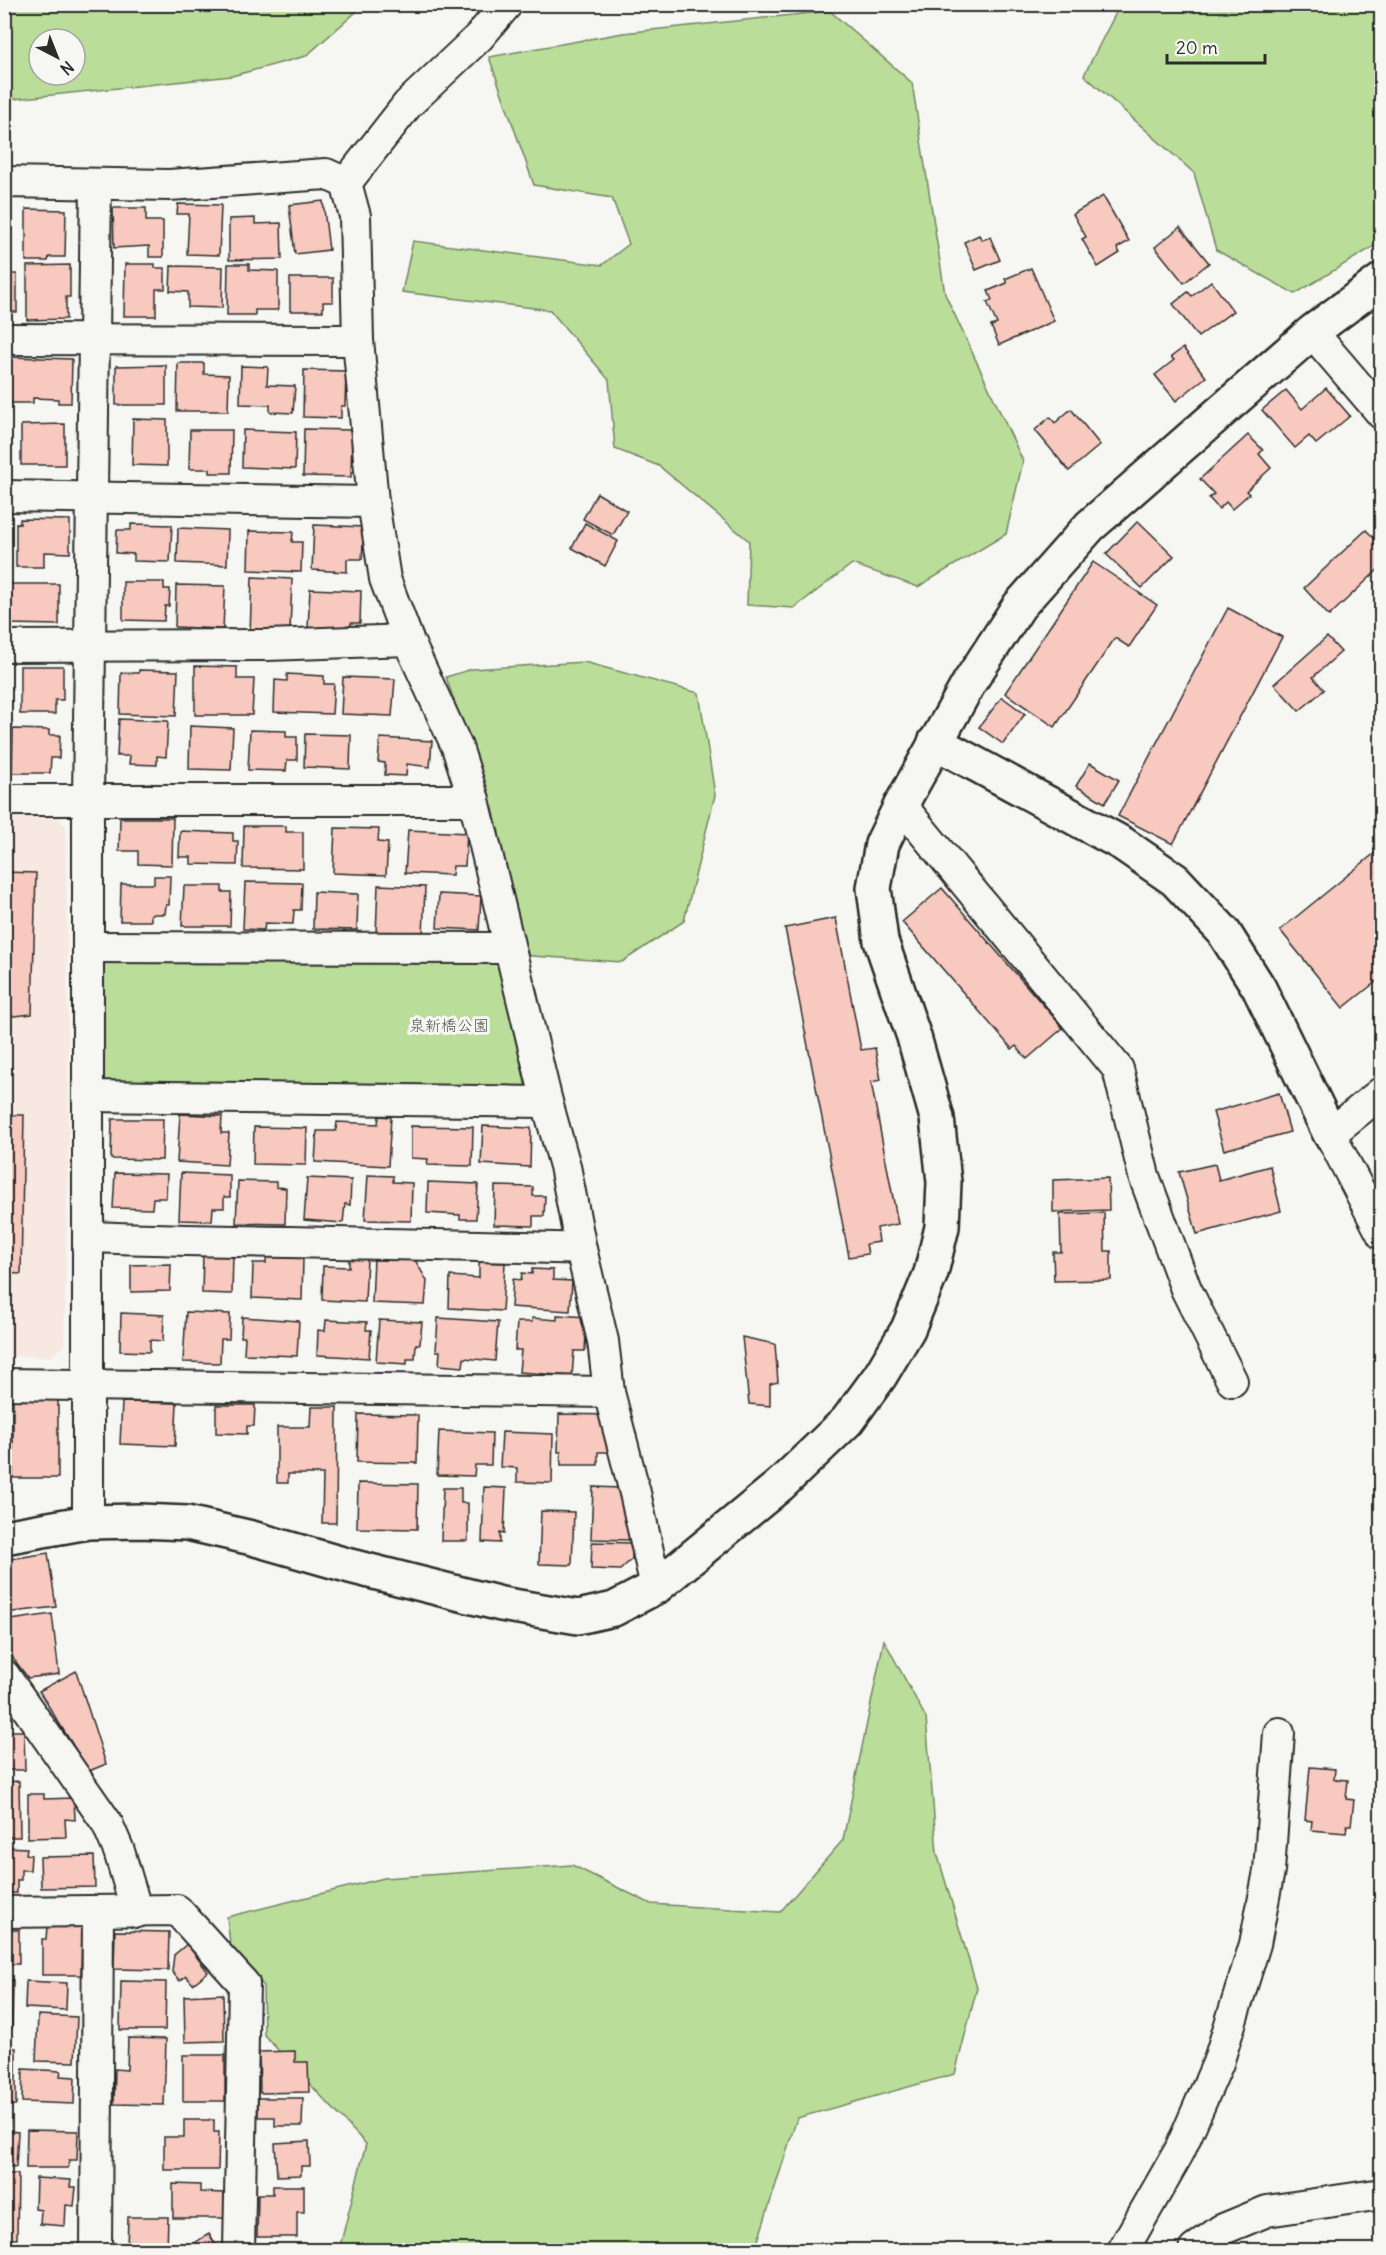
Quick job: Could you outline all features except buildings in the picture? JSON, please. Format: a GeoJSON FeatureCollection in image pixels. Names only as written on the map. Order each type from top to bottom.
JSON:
{"type":"FeatureCollection","features":[{"type":"Feature","properties":{"kind":"street"},"geometry":{"type":"LineString","coordinates":[[346,183],[408,104],[478,37],[507,4]]}},
{"type":"Feature","properties":{"kind":"street"},"geometry":{"type":"LineString","coordinates":[[4,182],[169,185],[326,174],[346,183]]}},
{"type":"Feature","properties":{"kind":"street"},"geometry":{"type":"LineString","coordinates":[[346,183],[355,216],[358,340],[373,502],[385,579],[408,640],[457,747],[474,800],[547,1102],[565,1166],[581,1249],[603,1341],[609,1392],[656,1587]]}},
{"type":"Feature","properties":{"kind":"street"},"geometry":{"type":"LineString","coordinates":[[88,1522],[88,799],[96,184]]}},
{"type":"Feature","properties":{"kind":"street"},"geometry":{"type":"LineString","coordinates":[[4,1537],[88,1522],[187,1523],[501,1604],[578,1617],[614,1609],[656,1587],[780,1485],[847,1421],[880,1376],[908,1329],[931,1273],[942,1227],[944,1182],[937,1118],[914,1036],[881,941],[874,888],[882,844],[901,805],[969,683],[1019,606],[1090,526],[1312,333],[1382,280]]}},
{"type":"Feature","properties":{"kind":"street"},"geometry":{"type":"LineString","coordinates":[[1312,333],[1382,414]]}},
{"type":"Feature","properties":{"kind":"street"},"geometry":{"type":"LineString","coordinates":[[4,339],[358,340]]}},
{"type":"Feature","properties":{"kind":"street"},"geometry":{"type":"LineString","coordinates":[[4,496],[373,502]]}},
{"type":"Feature","properties":{"kind":"street"},"geometry":{"type":"LineString","coordinates":[[4,646],[267,645],[408,640]]}},
{"type":"Feature","properties":{"kind":"street"},"geometry":{"type":"LineString","coordinates":[[935,742],[1123,844],[1175,880],[1223,931],[1259,988],[1382,1234]]}},
{"type":"Feature","properties":{"kind":"street"},"geometry":{"type":"LineString","coordinates":[[4,800],[474,800]]}},
{"type":"Feature","properties":{"kind":"street"},"geometry":{"type":"LineString","coordinates":[[901,805],[1118,1069],[1148,1186],[1186,1289],[1232,1381]]}},
{"type":"Feature","properties":{"kind":"street"},"geometry":{"type":"LineString","coordinates":[[88,947],[510,948]]}},
{"type":"Feature","properties":{"kind":"street"},"geometry":{"type":"LineString","coordinates":[[1330,1134],[1382,1092]]}},
{"type":"Feature","properties":{"kind":"street"},"geometry":{"type":"LineString","coordinates":[[88,1096],[547,1102]]}},
{"type":"Feature","properties":{"kind":"street"},"geometry":{"type":"LineString","coordinates":[[88,1237],[581,1249]]}},
{"type":"Feature","properties":{"kind":"street"},"geometry":{"type":"LineString","coordinates":[[4,1384],[609,1392]]}},
{"type":"Feature","properties":{"kind":"street"},"geometry":{"type":"LineString","coordinates":[[4,1675],[107,1823],[119,1851],[137,1912]]}},
{"type":"Feature","properties":{"kind":"street"},"geometry":{"type":"LineString","coordinates":[[1123,2250],[1180,2150],[1213,2074],[1255,1944],[1269,1871],[1279,1733]]}},
{"type":"Feature","properties":{"kind":"street"},"geometry":{"type":"LineString","coordinates":[[4,1912],[177,1910],[244,1984],[239,2250]]}},
{"type":"Feature","properties":{"kind":"street"},"geometry":{"type":"LineString","coordinates":[[96,2250],[98,1911]]}},
{"type":"Feature","properties":{"kind":"street"},"geometry":{"type":"LineString","coordinates":[[1194,2250],[1221,2230],[1267,2211],[1382,2194]]}},
{"type":"Feature","properties":{"kind":"shaded area"},"geometry":{"type":"Polygon","coordinates":[[[5,817],[57,817],[66,827],[69,1133],[64,1346],[52,1356],[5,1356],[5,817]]]}},
{"type":"Feature","properties":{"kind":"green space"},"geometry":{"type":"Polygon","coordinates":[[[4,5],[364,5],[306,56],[232,76],[5,100],[4,5]]]}},
{"type":"Feature","properties":{"kind":"green space"},"geometry":{"type":"Polygon","coordinates":[[[1120,5],[1381,5],[1381,242],[1295,294],[1216,250],[1194,173],[1084,75],[1120,5]]]}},
{"type":"Feature","properties":{"kind":"green space"},"geometry":{"type":"Polygon","coordinates":[[[830,11],[912,83],[945,294],[1023,461],[1006,534],[918,587],[852,564],[794,608],[747,605],[749,541],[659,466],[615,449],[609,380],[550,310],[402,292],[413,241],[602,265],[629,244],[612,198],[534,185],[489,57],[623,33],[830,11]]]}},
{"type":"Feature","properties":{"kind":"green space"},"geometry":{"type":"Polygon","coordinates":[[[584,662],[699,693],[715,795],[684,921],[622,962],[517,955],[499,884],[499,832],[446,677],[472,669],[584,662]]]}},
{"type":"Feature","properties":{"kind":"green space","name":"泉新橋公園"},"geometry":{"type":"Polygon","coordinates":[[[102,959],[499,962],[526,1088],[101,1081],[102,959]]]}},
{"type":"Feature","properties":{"kind":"green space"},"geometry":{"type":"Polygon","coordinates":[[[884,1640],[926,1718],[937,1853],[977,1988],[955,2074],[797,2118],[755,2250],[339,2250],[366,2144],[264,2035],[263,1985],[230,1944],[227,1917],[384,1878],[572,1865],[651,1904],[780,1912],[843,1840],[884,1640]]]}}]}
